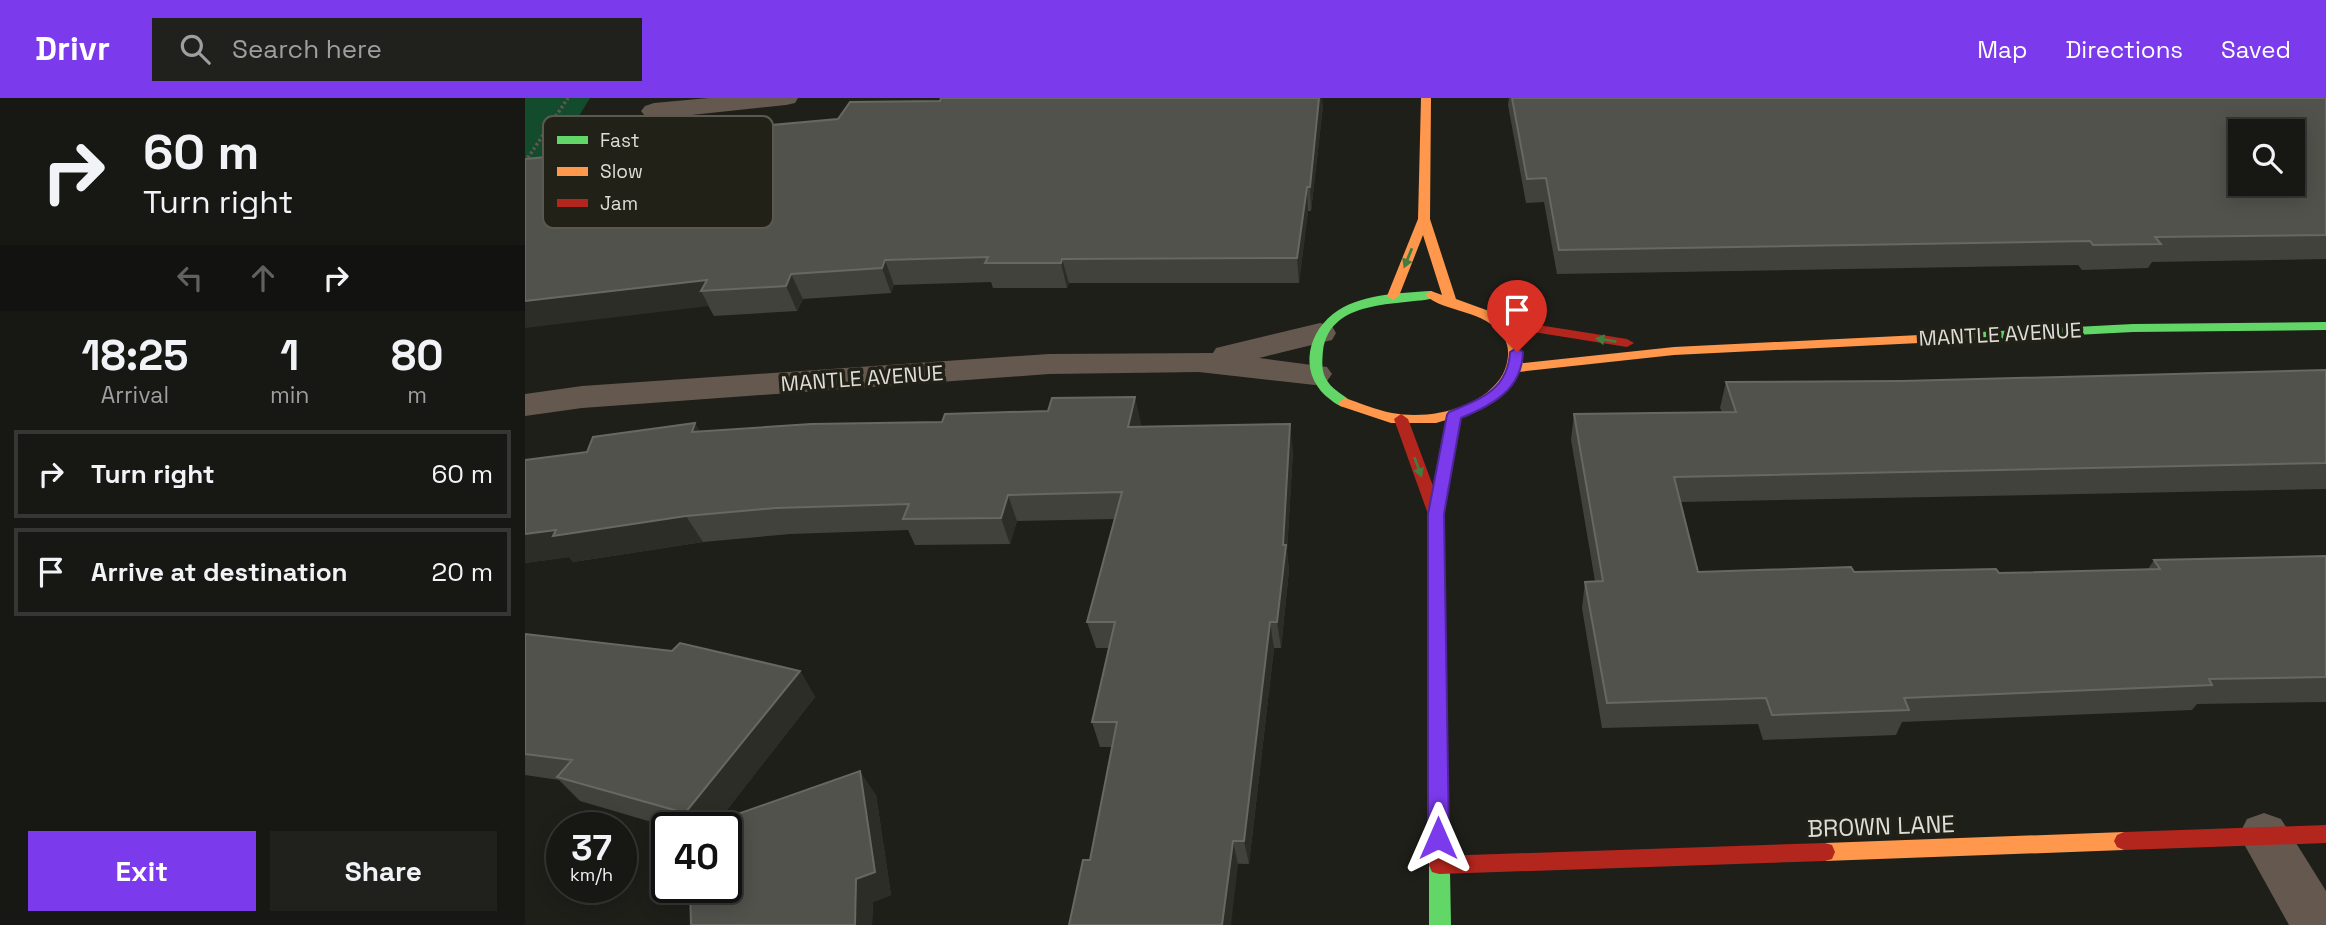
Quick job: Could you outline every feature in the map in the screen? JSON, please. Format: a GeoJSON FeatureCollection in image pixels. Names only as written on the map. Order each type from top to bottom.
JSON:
{"type":"FeatureCollection","features":[{"type":"Feature","properties":{"kind":"street"},"geometry":{"type":"LineString","coordinates":[[654,111],[786,98]]}},
{"type":"Feature","properties":{"kind":"street"},"geometry":{"type":"LineString","coordinates":[[1426,98],[1424,219],[1450,298]]}},
{"type":"Feature","properties":{"kind":"street"},"geometry":{"type":"LineString","coordinates":[[1393,296],[1424,219]]}},
{"type":"Feature","properties":{"kind":"street"},"geometry":{"type":"LineString","coordinates":[[1393,296],[1450,298],[1479,308],[1501,323],[1517,352],[1516,368],[1505,387],[1483,403],[1454,415],[1428,419],[1401,419],[1372,414],[1346,404],[1328,390],[1315,374],[1312,353],[1320,333],[1337,316],[1363,303],[1393,296]]}},
{"type":"Feature","properties":{"kind":"street","name":"MANTLE AVENUE"},"geometry":{"type":"LineString","coordinates":[[1501,323],[1674,351]]}},
{"type":"Feature","properties":{"kind":"street","name":"MANTLE AVENUE"},"geometry":{"type":"LineString","coordinates":[[1516,368],[1674,351],[2133,328],[2326,326]]}},
{"type":"Feature","properties":{"kind":"street","name":"MANTLE AVENUE"},"geometry":{"type":"LineString","coordinates":[[1199,362],[1320,333]]}},
{"type":"Feature","properties":{"kind":"street","name":"MANTLE AVENUE"},"geometry":{"type":"LineString","coordinates":[[525,405],[582,397],[1049,364],[1199,362],[1315,374]]}},
{"type":"Feature","properties":{"kind":"street"},"geometry":{"type":"LineString","coordinates":[[1440,925],[1436,514],[1454,415]]}},
{"type":"Feature","properties":{"kind":"street"},"geometry":{"type":"LineString","coordinates":[[1401,419],[1436,514]]}},
{"type":"Feature","properties":{"kind":"street","name":"BROWN LANE"},"geometry":{"type":"LineString","coordinates":[[1439,865],[2326,834]]}},
{"type":"Feature","properties":{"kind":"street"},"geometry":{"type":"LineString","coordinates":[[2264,835],[2318,925]]}},
{"type":"Feature","properties":{"kind":"path"},"geometry":{"type":"LineString","coordinates":[[556,116],[568,98]]}},
{"type":"Feature","properties":{"kind":"path"},"geometry":{"type":"LineString","coordinates":[[525,162],[543,135]]}},
{"type":"Feature","properties":{"kind":"green space"},"geometry":{"type":"Polygon","coordinates":[[[525,98],[590,98],[579,116],[543,116],[543,175],[525,204],[525,98]]]}},
{"type":"Feature","properties":{"kind":"building"},"geometry":{"type":"Polygon","coordinates":[[[941,98],[1319,98],[1310,187],[1307,187],[1297,258],[1062,259],[1061,263],[985,263],[988,257],[885,260],[882,268],[791,274],[786,286],[701,291],[707,280],[525,301],[525,159],[543,157],[543,228],[773,228],[773,125],[838,119],[850,102],[940,101],[941,98]]]}},
{"type":"Feature","properties":{"kind":"building"},"geometry":{"type":"Polygon","coordinates":[[[1512,98],[2326,98],[2326,235],[2155,237],[2161,244],[2093,245],[2090,241],[1559,250],[1546,178],[1527,179],[1512,98]]]}},
{"type":"Feature","properties":{"kind":"building"},"geometry":{"type":"Polygon","coordinates":[[[2326,370],[2326,463],[1674,477],[1698,572],[1851,567],[1854,572],[1996,569],[1999,573],[2160,569],[2154,560],[2326,556],[2326,677],[2209,679],[2212,685],[1904,698],[1909,710],[1772,715],[1766,698],[1607,703],[1585,582],[1603,581],[1574,414],[1736,412],[1726,382],[1902,381],[2326,370]]]}},
{"type":"Feature","properties":{"kind":"building"},"geometry":{"type":"Polygon","coordinates":[[[1135,397],[1128,427],[1290,424],[1283,545],[1286,545],[1277,622],[1270,622],[1244,841],[1233,841],[1222,925],[1069,925],[1083,860],[1090,860],[1117,722],[1092,722],[1115,622],[1087,622],[1122,492],[1008,495],[1001,518],[903,519],[909,504],[776,508],[686,516],[553,536],[556,530],[525,534],[525,460],[587,452],[593,437],[695,423],[692,432],[811,424],[942,422],[945,414],[1048,411],[1052,398],[1135,397]]]}},
{"type":"Feature","properties":{"kind":"building"},"geometry":{"type":"Polygon","coordinates":[[[525,634],[672,651],[680,643],[800,671],[686,812],[557,777],[572,760],[525,754],[525,634]]]}},
{"type":"Feature","properties":{"kind":"building"},"geometry":{"type":"Polygon","coordinates":[[[860,771],[875,872],[856,879],[855,925],[691,925],[690,903],[742,903],[742,813],[860,771]]]}},
{"type":"Feature","properties":{"kind":"traffic: fast"},"geometry":{"type":"LineString","coordinates":[[1345,403],[1324,387],[1317,376],[1315,362],[1318,343],[1326,327],[1339,316],[1374,301],[1431,295]]}},
{"type":"Feature","properties":{"kind":"traffic: fast"},"geometry":{"type":"LineString","coordinates":[[1960,337],[2133,328],[2326,326]]}},
{"type":"Feature","properties":{"kind":"traffic: fast"},"geometry":{"type":"LineString","coordinates":[[1437,604],[1440,925]]}},
{"type":"Feature","properties":{"kind":"traffic: slow"},"geometry":{"type":"LineString","coordinates":[[1426,98],[1424,219],[1450,298]]}},
{"type":"Feature","properties":{"kind":"traffic: slow"},"geometry":{"type":"LineString","coordinates":[[1393,296],[1424,219]]}},
{"type":"Feature","properties":{"kind":"traffic: slow"},"geometry":{"type":"LineString","coordinates":[[1345,403],[1391,418],[1436,418],[1474,407],[1502,388],[1516,363],[1511,338],[1484,314],[1431,295]]}},
{"type":"Feature","properties":{"kind":"traffic: slow"},"geometry":{"type":"LineString","coordinates":[[1516,368],[1674,351],[1960,337]]}},
{"type":"Feature","properties":{"kind":"traffic: slow"},"geometry":{"type":"LineString","coordinates":[[1825,852],[2124,841]]}},
{"type":"Feature","properties":{"kind":"traffic: jam"},"geometry":{"type":"LineString","coordinates":[[1501,323],[1627,343]]}},
{"type":"Feature","properties":{"kind":"traffic: jam"},"geometry":{"type":"LineString","coordinates":[[1437,604],[1436,514],[1454,415]]}},
{"type":"Feature","properties":{"kind":"traffic: jam"},"geometry":{"type":"LineString","coordinates":[[1401,419],[1435,512]]}},
{"type":"Feature","properties":{"kind":"traffic: jam"},"geometry":{"type":"LineString","coordinates":[[2124,841],[2326,834]]}},
{"type":"Feature","properties":{"kind":"traffic: jam"},"geometry":{"type":"LineString","coordinates":[[1439,865],[1825,852]]}},
{"type":"Feature","properties":{"kind":"route"},"geometry":{"type":"LineString","coordinates":[[1438,838],[1436,514],[1454,415],[1483,403],[1505,387],[1516,368],[1517,352]]}}]}
